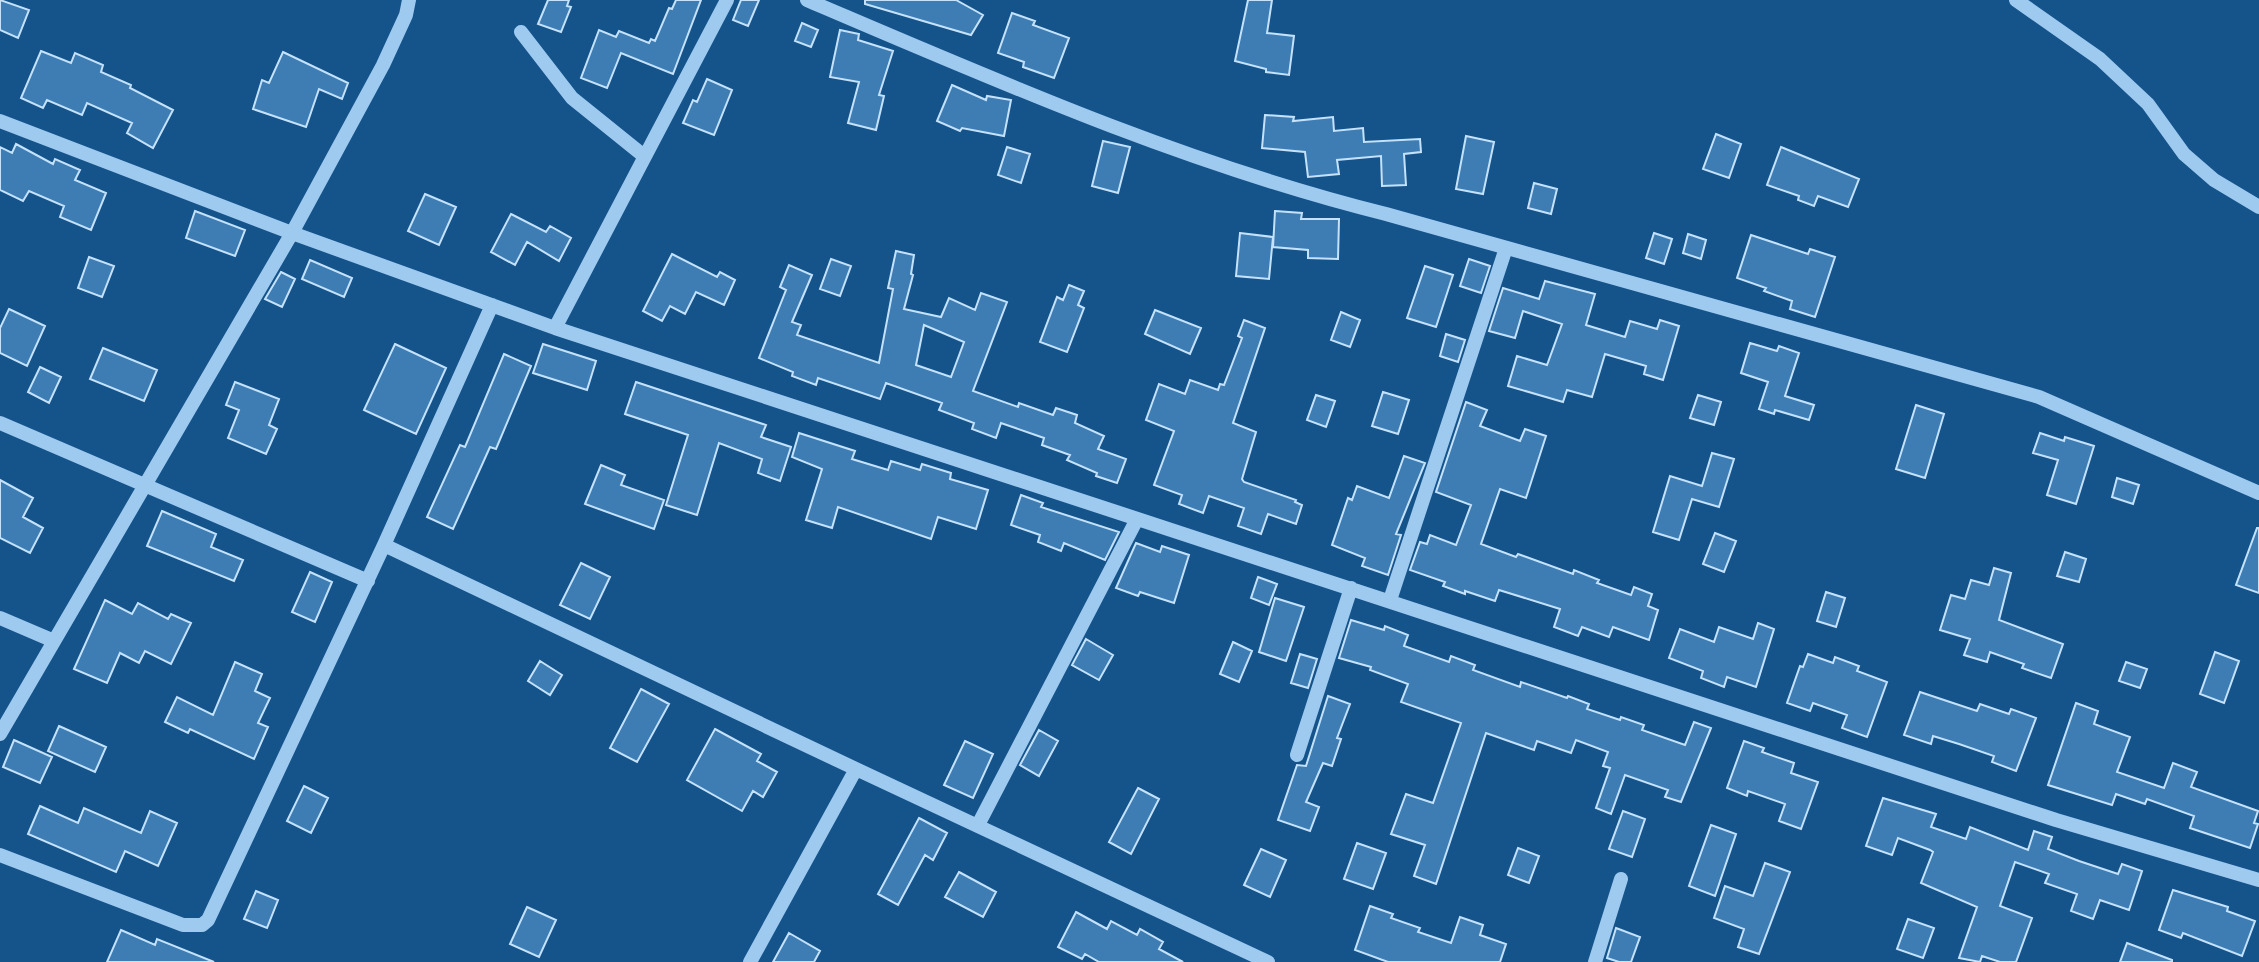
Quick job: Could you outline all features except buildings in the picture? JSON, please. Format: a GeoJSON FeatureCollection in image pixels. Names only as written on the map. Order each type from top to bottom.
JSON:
{"type":"FeatureCollection","features":[{"type":"Feature","properties":{"kind":"street"},"geometry":{"type":"LineString","coordinates":[[0,734],[292,233],[383,65],[406,15],[409,0]]}},
{"type":"Feature","properties":{"kind":"street"},"geometry":{"type":"LineString","coordinates":[[555,328],[727,0]]}},
{"type":"Feature","properties":{"kind":"street"},"geometry":{"type":"LineString","coordinates":[[807,0],[1034,97],[1192,157],[1305,194],[2039,397],[2259,493]]}},
{"type":"Feature","properties":{"kind":"street"},"geometry":{"type":"LineString","coordinates":[[2016,0],[2100,59],[2148,104],[2184,154],[2214,180],[2259,207]]}},
{"type":"Feature","properties":{"kind":"street"},"geometry":{"type":"LineString","coordinates":[[521,32],[572,98],[644,156]]}},
{"type":"Feature","properties":{"kind":"street"},"geometry":{"type":"LineString","coordinates":[[0,121],[292,233],[555,328],[2056,820],[2259,880]]}},
{"type":"Feature","properties":{"kind":"street"},"geometry":{"type":"LineString","coordinates":[[1390,600],[1506,248]]}},
{"type":"Feature","properties":{"kind":"street"},"geometry":{"type":"LineString","coordinates":[[0,855],[183,925],[202,925],[214,908],[368,581],[492,305]]}},
{"type":"Feature","properties":{"kind":"street"},"geometry":{"type":"LineString","coordinates":[[0,423],[368,581]]}},
{"type":"Feature","properties":{"kind":"street"},"geometry":{"type":"LineString","coordinates":[[978,825],[1137,519]]}},
{"type":"Feature","properties":{"kind":"street"},"geometry":{"type":"LineString","coordinates":[[384,545],[1268,962]]}},
{"type":"Feature","properties":{"kind":"street"},"geometry":{"type":"LineString","coordinates":[[1297,755],[1351,588]]}},
{"type":"Feature","properties":{"kind":"street"},"geometry":{"type":"LineString","coordinates":[[0,618],[54,641]]}},
{"type":"Feature","properties":{"kind":"street"},"geometry":{"type":"LineString","coordinates":[[750,962],[856,769]]}},
{"type":"Feature","properties":{"kind":"street"},"geometry":{"type":"LineString","coordinates":[[1595,962],[1621,879]]}}]}
